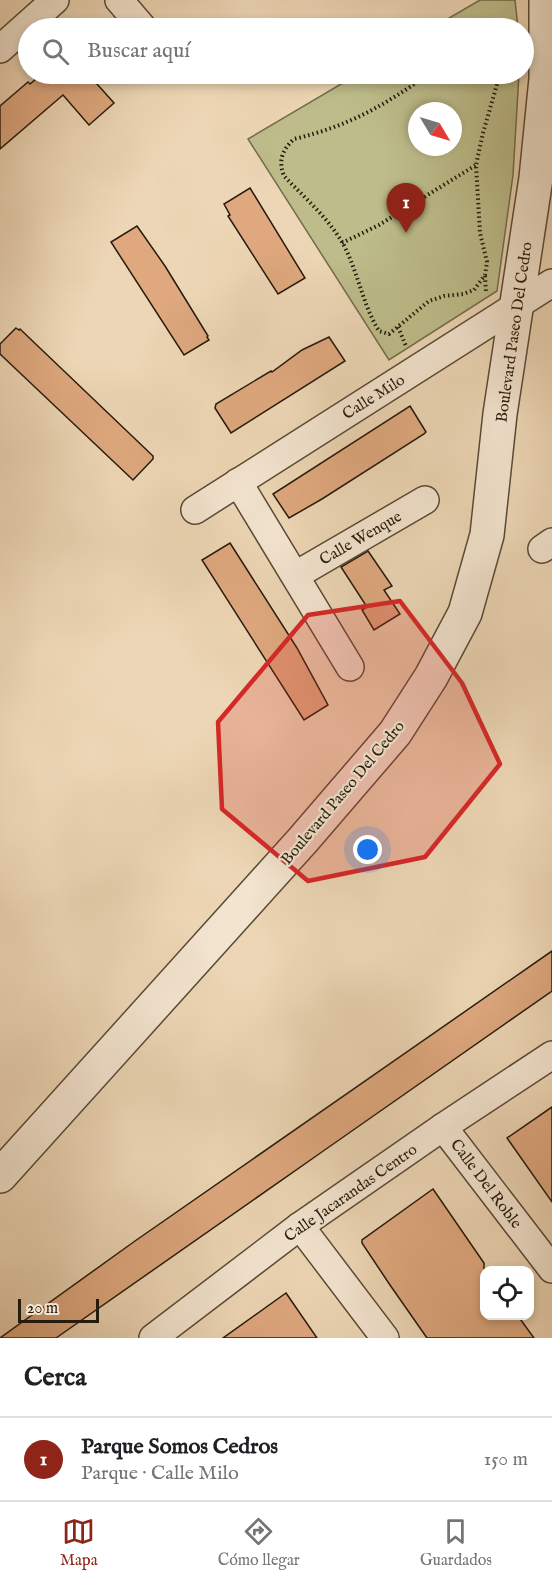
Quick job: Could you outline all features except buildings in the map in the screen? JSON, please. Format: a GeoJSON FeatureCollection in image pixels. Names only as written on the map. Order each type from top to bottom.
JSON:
{"type":"FeatureCollection","features":[{"type":"Feature","properties":{"kind":"street"},"geometry":{"type":"LineString","coordinates":[[35,18],[55,0]]}},
{"type":"Feature","properties":{"kind":"street"},"geometry":{"type":"LineString","coordinates":[[119,0],[134,18]]}},
{"type":"Feature","properties":{"kind":"street","name":"Boulevard Paseo Del Cedro"},"geometry":{"type":"LineString","coordinates":[[0,1176],[303,840],[395,733],[431,677],[465,614],[487,535],[500,414],[536,178],[546,79],[546,0]]}},
{"type":"Feature","properties":{"kind":"street"},"geometry":{"type":"LineString","coordinates":[[0,49],[18,33]]}},
{"type":"Feature","properties":{"kind":"street","name":"Calle Milo"},"geometry":{"type":"LineString","coordinates":[[195,510],[552,284]]}},
{"type":"Feature","properties":{"kind":"street"},"geometry":{"type":"LineString","coordinates":[[238,482],[350,667]]}},
{"type":"Feature","properties":{"kind":"street","name":"Calle Wenque"},"geometry":{"type":"LineString","coordinates":[[296,575],[425,500]]}},
{"type":"Feature","properties":{"kind":"street","name":"Calle Jacarandas Centro"},"geometry":{"type":"LineString","coordinates":[[161,1336],[300,1226],[443,1126],[552,1055]]}},
{"type":"Feature","properties":{"kind":"street","name":"Calle Del Roble"},"geometry":{"type":"LineString","coordinates":[[443,1126],[552,1269]]}},
{"type":"Feature","properties":{"kind":"street"},"geometry":{"type":"LineString","coordinates":[[300,1226],[385,1338]]}},
{"type":"Feature","properties":{"kind":"path"},"geometry":{"type":"LineString","coordinates":[[414,84],[354,121],[294,139],[282,153],[281,167],[284,176],[328,222],[342,243],[373,322],[379,331],[388,334],[429,301],[474,290],[484,275],[487,262],[480,233],[476,165],[497,84]]}},
{"type":"Feature","properties":{"kind":"path"},"geometry":{"type":"LineString","coordinates":[[342,243],[379,225],[476,165]]}},
{"type":"Feature","properties":{"kind":"highlighted area"},"geometry":{"type":"Polygon","coordinates":[[[400,601],[462,683],[500,764],[425,857],[308,881],[222,809],[218,722],[308,615],[400,601]]]}},
{"type":"Feature","properties":{"kind":"shaded area"},"geometry":{"type":"Polygon","coordinates":[[[480,0],[515,0],[517,18],[449,18],[480,0]]]}},
{"type":"Feature","properties":{"kind":"shaded area"},"geometry":{"type":"Polygon","coordinates":[[[341,84],[518,84],[513,175],[497,291],[389,360],[248,139],[341,84]]]}},
{"type":"Feature","properties":{"kind":"place","name":"Parque Somos Cedros"},"geometry":{"type":"Point","coordinates":[406,233]}}]}
